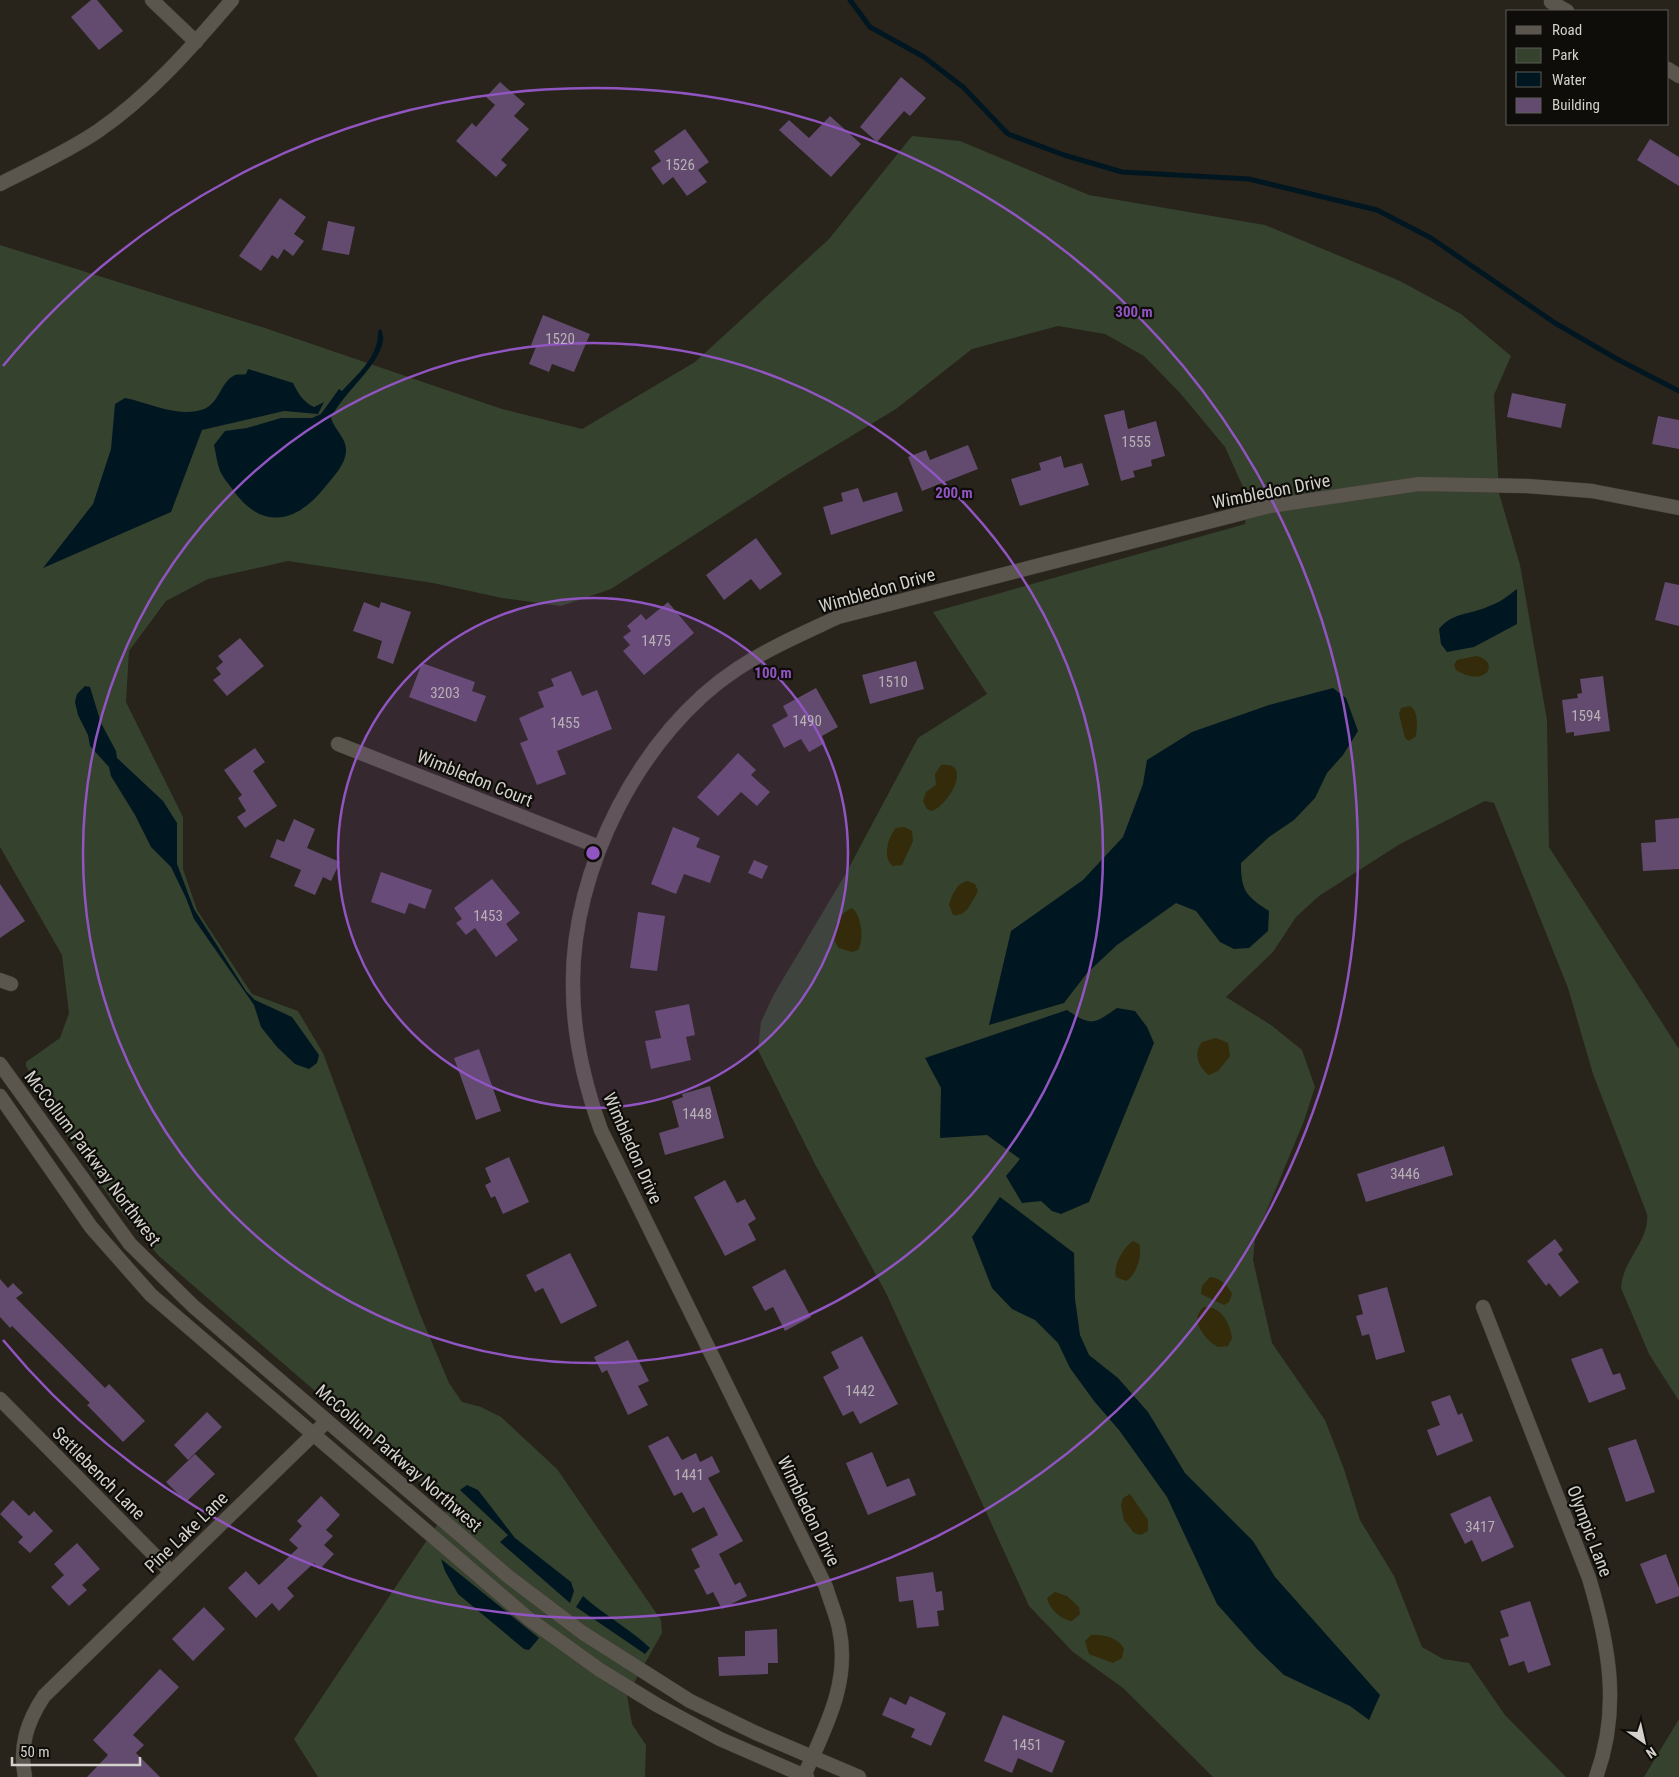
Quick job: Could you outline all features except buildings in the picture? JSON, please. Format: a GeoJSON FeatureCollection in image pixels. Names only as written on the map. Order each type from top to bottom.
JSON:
{"type":"FeatureCollection","features":[{"type":"Feature","properties":{"kind":"street"},"geometry":{"type":"LineString","coordinates":[[152,0],[196,42]]}},
{"type":"Feature","properties":{"kind":"street"},"geometry":{"type":"LineString","coordinates":[[0,184],[54,157],[99,130],[146,92],[196,42],[232,0]]}},
{"type":"Feature","properties":{"kind":"street"},"geometry":{"type":"LineString","coordinates":[[1551,2],[1565,10]]}},
{"type":"Feature","properties":{"kind":"street","name":"Wimbledon Drive"},"geometry":{"type":"LineString","coordinates":[[806,1776],[837,1698],[842,1677],[843,1661],[839,1628],[826,1587],[606,1138],[587,1091],[576,1035],[573,985],[577,937],[586,890],[599,847],[637,774],[666,736],[700,700],[736,670],[775,646],[838,617],[1270,506],[1419,484],[1526,486],[1592,491],[1679,508]]}},
{"type":"Feature","properties":{"kind":"street","name":"Wimbledon Court"},"geometry":{"type":"LineString","coordinates":[[338,744],[599,847]]}},
{"type":"Feature","properties":{"kind":"street","name":"McCollum Parkway Northwest"},"geometry":{"type":"LineString","coordinates":[[0,1064],[130,1244],[193,1306],[509,1577],[583,1633],[690,1701],[812,1758],[859,1777]]}},
{"type":"Feature","properties":{"kind":"street","name":"McCollum Parkway Northwest"},"geometry":{"type":"LineString","coordinates":[[0,1096],[91,1227],[126,1270],[163,1306],[529,1619],[574,1652],[648,1700],[748,1752],[806,1776]]}},
{"type":"Feature","properties":{"kind":"street","name":"Olympic Lane"},"geometry":{"type":"LineString","coordinates":[[1483,1307],[1586,1570],[1608,1649],[1611,1683],[1603,1758],[1596,1777]]}},
{"type":"Feature","properties":{"kind":"street","name":"Settlebench Lane"},"geometry":{"type":"LineString","coordinates":[[0,1400],[171,1572]]}},
{"type":"Feature","properties":{"kind":"street","name":"Pine Lake Lane"},"geometry":{"type":"LineString","coordinates":[[25,1777],[22,1747],[26,1730],[44,1696],[327,1421]]}},
{"type":"Feature","properties":{"kind":"green space"},"geometry":{"type":"Polygon","coordinates":[[[912,136],[960,141],[1089,195],[1265,225],[1400,281],[1461,314],[1511,356],[1494,395],[1499,493],[1520,565],[1547,720],[1549,847],[1679,1049],[1679,1401],[1649,1354],[1621,1288],[1626,1269],[1644,1233],[1647,1224],[1647,1214],[1593,1074],[1568,988],[1494,803],[1485,801],[1400,844],[1319,896],[1296,917],[1273,952],[1226,997],[1271,1025],[1302,1050],[1315,1087],[1304,1121],[1255,1239],[1253,1260],[1272,1343],[1325,1420],[1344,1469],[1360,1520],[1394,1576],[1422,1647],[1443,1659],[1469,1663],[1505,1715],[1566,1777],[1213,1777],[1123,1688],[1073,1652],[1029,1606],[886,1293],[816,1166],[758,1050],[761,1022],[774,994],[845,875],[918,738],[987,694],[933,612],[1245,524],[1248,498],[1225,447],[1180,393],[1144,356],[1105,334],[1058,326],[972,349],[896,409],[787,475],[611,589],[561,606],[502,598],[433,583],[288,561],[208,579],[166,601],[129,651],[126,702],[183,817],[183,869],[197,910],[252,994],[298,1011],[323,1053],[420,1314],[449,1383],[462,1402],[481,1407],[501,1417],[557,1469],[661,1620],[662,1633],[627,1695],[632,1724],[646,1745],[645,1777],[318,1777],[294,1739],[449,1507],[159,1256],[121,1212],[86,1165],[26,1066],[26,1062],[60,1038],[69,1013],[62,955],[0,847],[0,245],[265,328],[502,409],[582,429],[695,362],[829,239],[912,136]]]}},
{"type":"Feature","properties":{"kind":"green space"},"geometry":{"type":"Polygon","coordinates":[[[1679,1719],[1679,1777],[1644,1777],[1679,1719]]]}},
{"type":"Feature","properties":{"kind":"sand"},"geometry":{"type":"Polygon","coordinates":[[[1476,656],[1488,663],[1489,668],[1483,675],[1476,677],[1456,670],[1454,665],[1457,660],[1476,656]]]}},
{"type":"Feature","properties":{"kind":"sand"},"geometry":{"type":"Polygon","coordinates":[[[1410,706],[1415,712],[1417,724],[1416,736],[1409,741],[1405,738],[1399,714],[1401,708],[1410,706]]]}},
{"type":"Feature","properties":{"kind":"sand"},"geometry":{"type":"Polygon","coordinates":[[[941,765],[951,766],[956,770],[957,776],[955,784],[946,800],[932,811],[927,809],[923,801],[926,792],[936,785],[935,774],[941,765]]]}},
{"type":"Feature","properties":{"kind":"sand"},"geometry":{"type":"Polygon","coordinates":[[[904,827],[912,831],[913,841],[902,865],[893,866],[888,858],[887,847],[896,828],[904,827]]]}},
{"type":"Feature","properties":{"kind":"sand"},"geometry":{"type":"Polygon","coordinates":[[[967,881],[975,884],[978,891],[971,904],[962,914],[953,915],[949,905],[952,897],[957,887],[967,881]]]}},
{"type":"Feature","properties":{"kind":"sand"},"geometry":{"type":"Polygon","coordinates":[[[852,908],[860,922],[861,941],[858,950],[852,952],[839,948],[834,937],[834,931],[838,920],[846,911],[852,908]]]}},
{"type":"Feature","properties":{"kind":"sand"},"geometry":{"type":"Polygon","coordinates":[[[1216,1038],[1228,1043],[1230,1056],[1218,1071],[1209,1075],[1202,1068],[1197,1055],[1202,1042],[1216,1038]]]}},
{"type":"Feature","properties":{"kind":"sand"},"geometry":{"type":"Polygon","coordinates":[[[1133,1241],[1139,1244],[1140,1254],[1136,1270],[1126,1281],[1116,1277],[1115,1272],[1122,1252],[1133,1241]]]}},
{"type":"Feature","properties":{"kind":"sand"},"geometry":{"type":"Polygon","coordinates":[[[1210,1277],[1220,1280],[1228,1288],[1232,1294],[1229,1302],[1224,1305],[1201,1294],[1202,1286],[1210,1277]]]}},
{"type":"Feature","properties":{"kind":"sand"},"geometry":{"type":"Polygon","coordinates":[[[1204,1307],[1215,1309],[1224,1316],[1232,1338],[1228,1346],[1218,1347],[1213,1344],[1200,1329],[1198,1317],[1199,1312],[1204,1307]]]}},
{"type":"Feature","properties":{"kind":"sand"},"geometry":{"type":"Polygon","coordinates":[[[1130,1494],[1148,1520],[1148,1531],[1141,1535],[1134,1533],[1124,1520],[1121,1505],[1123,1498],[1130,1494]]]}},
{"type":"Feature","properties":{"kind":"sand"},"geometry":{"type":"Polygon","coordinates":[[[1055,1592],[1067,1596],[1079,1607],[1080,1614],[1072,1621],[1060,1616],[1050,1606],[1047,1598],[1055,1592]]]}},
{"type":"Feature","properties":{"kind":"sand"},"geometry":{"type":"Polygon","coordinates":[[[1091,1635],[1100,1635],[1114,1639],[1124,1649],[1122,1658],[1113,1663],[1089,1654],[1085,1641],[1091,1635]]]}},
{"type":"Feature","properties":{"kind":"water"},"geometry":{"type":"Polygon","coordinates":[[[381,329],[383,339],[376,359],[343,399],[331,418],[346,447],[345,457],[338,471],[314,499],[291,515],[267,517],[256,512],[244,503],[223,476],[218,465],[214,445],[225,431],[247,428],[281,418],[312,418],[321,414],[339,389],[342,391],[367,364],[375,348],[378,331],[381,329]]]}},
{"type":"Feature","properties":{"kind":"water"},"geometry":{"type":"Polygon","coordinates":[[[248,369],[293,383],[304,400],[314,407],[324,402],[318,414],[284,411],[202,430],[171,512],[43,568],[93,504],[111,449],[115,404],[125,398],[179,412],[205,409],[215,400],[229,379],[236,375],[246,374],[248,369]]]}},
{"type":"Feature","properties":{"kind":"water"},"geometry":{"type":"Polygon","coordinates":[[[1517,589],[1517,624],[1474,647],[1447,652],[1441,644],[1439,629],[1444,624],[1456,617],[1480,610],[1495,603],[1517,589]]]}},
{"type":"Feature","properties":{"kind":"water"},"geometry":{"type":"Polygon","coordinates":[[[85,686],[90,687],[101,723],[116,751],[117,758],[163,801],[177,823],[177,864],[194,909],[246,991],[255,1000],[292,1017],[319,1055],[317,1063],[309,1069],[295,1064],[277,1047],[261,1027],[254,1005],[194,919],[171,867],[151,847],[135,815],[111,776],[109,767],[90,746],[88,735],[78,715],[75,702],[77,694],[85,686]]]}},
{"type":"Feature","properties":{"kind":"water"},"geometry":{"type":"Polygon","coordinates":[[[1333,688],[1346,698],[1358,731],[1343,755],[1327,773],[1315,798],[1294,820],[1269,837],[1241,863],[1242,880],[1246,892],[1269,911],[1268,931],[1249,948],[1234,949],[1220,942],[1196,911],[1176,903],[1117,945],[1087,973],[1064,1003],[989,1025],[1011,931],[1083,880],[1123,837],[1143,784],[1147,760],[1192,732],[1269,705],[1333,688]]]}},
{"type":"Feature","properties":{"kind":"water"},"geometry":{"type":"Polygon","coordinates":[[[1117,1008],[1135,1011],[1147,1027],[1154,1043],[1089,1202],[1061,1214],[1052,1211],[1041,1201],[1022,1203],[1006,1176],[1020,1159],[987,1135],[940,1138],[941,1088],[925,1058],[1067,1010],[1082,1019],[1093,1021],[1098,1020],[1117,1008]]]}},
{"type":"Feature","properties":{"kind":"water"},"geometry":{"type":"Polygon","coordinates":[[[1000,1197],[1074,1253],[1075,1299],[1080,1335],[1089,1355],[1118,1378],[1148,1412],[1185,1473],[1253,1541],[1275,1577],[1380,1695],[1369,1720],[1350,1706],[1284,1675],[1257,1649],[1217,1604],[1167,1497],[1119,1430],[1094,1401],[1070,1368],[1058,1343],[1035,1320],[1012,1309],[992,1288],[972,1237],[1000,1197]]]}},
{"type":"Feature","properties":{"kind":"water"},"geometry":{"type":"Polygon","coordinates":[[[467,1485],[478,1490],[515,1538],[571,1582],[574,1591],[570,1603],[500,1542],[508,1535],[460,1490],[467,1485]]]}},
{"type":"Feature","properties":{"kind":"water"},"geometry":{"type":"Polygon","coordinates":[[[441,1559],[539,1638],[529,1650],[524,1649],[458,1594],[445,1571],[441,1559]]]}},
{"type":"Feature","properties":{"kind":"water"},"geometry":{"type":"Polygon","coordinates":[[[583,1596],[650,1648],[645,1654],[576,1607],[583,1596]]]}},
{"type":"Feature","properties":{"kind":"waterway"},"geometry":{"type":"LineString","coordinates":[[850,0],[870,27],[924,57],[963,87],[1008,134],[1064,155],[1122,172],[1249,179],[1377,210],[1431,238],[1555,323],[1617,359],[1679,391]]}}]}
